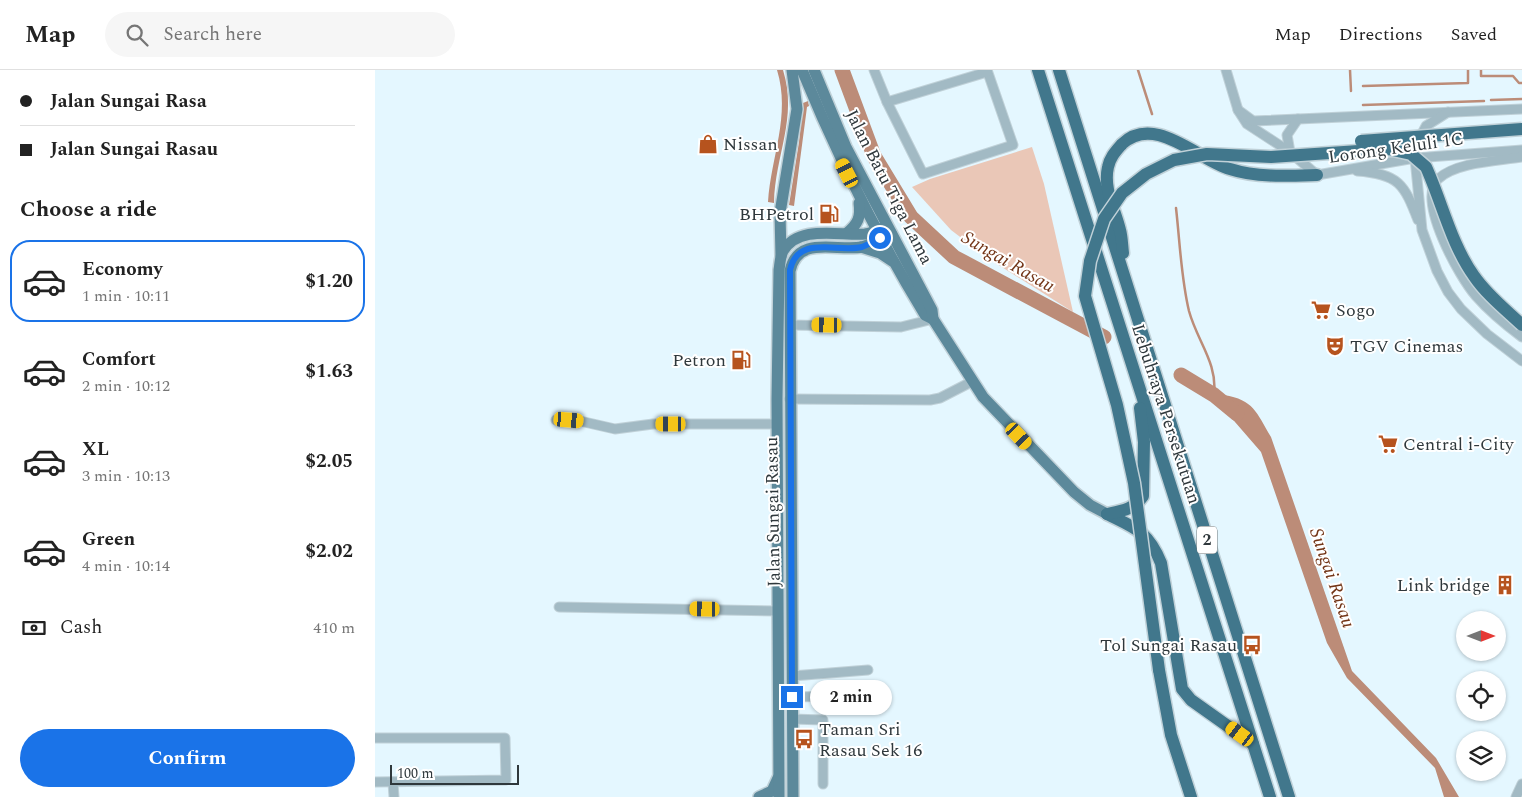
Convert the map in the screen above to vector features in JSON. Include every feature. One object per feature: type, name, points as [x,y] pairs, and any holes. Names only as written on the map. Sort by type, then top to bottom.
[{"type":"highway","name":"Lebuhraya Persekutuan","points":[[1038,70],[1270,797]]},
{"type":"highway","name":"Lebuhraya Persekutuan","points":[[1059,70],[1289,797]]},
{"type":"highway","points":[[1229,154],[1522,129]]},
{"type":"highway","points":[[1126,282],[1120,231],[1107,185],[1108,166],[1114,153],[1128,139],[1143,134],[1167,137],[1231,170],[1279,176],[1317,175]]},
{"type":"highway","points":[[1191,797],[1171,735],[1159,670],[1132,474],[1117,404],[1085,296],[1096,240],[1104,219],[1122,193],[1146,174],[1174,160],[1207,154],[1271,157],[1373,148],[1402,150],[1411,154],[1426,167],[1461,254],[1473,275],[1487,293],[1522,325]]},
{"type":"highway","points":[[1107,514],[1125,511],[1139,502],[1143,496],[1143,442],[1137,383]]},
{"type":"highway","points":[[1107,514],[1147,536],[1155,548],[1161,563],[1182,689],[1191,700],[1253,744]]},
{"type":"main road","name":"Jalan Sungai Rasau","points":[[779,797],[778,284],[781,258],[780,213],[797,109],[792,70]]},
{"type":"main road","name":"Jalan Batu Tiga Lama","points":[[802,70],[829,137],[857,194],[932,310],[933,319],[983,397],[1074,492],[1090,505],[1107,514]]},
{"type":"main road","name":"Jalan Batu Tiga Lama","points":[[814,70],[883,232],[893,262],[925,315],[933,319]]},
{"type":"main road","points":[[847,233],[855,227],[860,217],[857,194]]},
{"type":"main road","points":[[781,258],[789,244],[803,236],[883,232]]},
{"type":"main road","points":[[861,247],[883,232]]},
{"type":"main road","name":"Jalan Sungai Rasau","points":[[793,797],[789,399],[791,263],[802,251],[821,246],[861,247]]},
{"type":"main road","points":[[861,247],[881,253],[893,262]]},
{"type":"main road","points":[[759,797],[772,791],[777,778],[779,764]]},
{"type":"street","points":[[875,70],[887,102],[923,174],[1013,145],[987,71],[887,102]]},
{"type":"street","points":[[1227,70],[1238,110]]},
{"type":"street","name":"Lorong Keluli 1C","points":[[1238,110],[1253,121],[1522,109]]},
{"type":"street","name":"Lorong Keluli 1C","points":[[1238,110],[1247,124],[1290,152],[1317,175],[1415,158],[1522,150]]},
{"type":"street","points":[[1422,230],[1415,158],[1417,143],[1426,126],[1448,112]]},
{"type":"street","points":[[1290,152],[1287,135],[1298,119]]},
{"type":"street","points":[[1522,157],[1453,168],[1437,179],[1431,189],[1431,203],[1453,262],[1476,296],[1522,338]]},
{"type":"street","points":[[1341,170],[1376,172],[1395,179],[1407,193],[1437,271],[1456,303],[1487,334],[1522,361]]},
{"type":"street","points":[[790,325],[901,327],[933,319]]},
{"type":"street","points":[[789,399],[930,400],[940,398],[973,381]]},
{"type":"street","points":[[556,420],[580,421],[615,428],[653,424],[777,424]]},
{"type":"street","points":[[559,607],[778,610]]},
{"type":"street","points":[[792,676],[868,670]]},
{"type":"street","points":[[792,697],[841,696]]},
{"type":"street","points":[[792,719],[823,720],[823,784]]},
{"type":"street","points":[[375,738],[505,738],[505,781],[375,782]]},
{"type":"street","points":[[393,782],[394,797]]},
{"type":"street","points":[[1516,797],[1522,784]]},
{"type":"shaded area","points":[[777,70],[783,70],[788,104],[787,121],[775,185],[774,203],[768,202],[781,120],[781,87]]},
{"type":"shaded area","points":[[808,101],[809,106],[807,107],[794,206],[789,205],[803,103]]},
{"type":"shaded area","points":[[1032,147],[1044,184],[1073,312],[989,259],[951,230],[912,187],[930,179]]},
{"type":"shaded area","points":[[1224,395],[1242,400],[1253,408],[1271,437],[1352,671],[1436,758],[1459,797],[1444,797],[1435,768],[1347,678],[1327,643],[1261,452],[1222,407]]},
{"type":"waterway","name":"Sungai Rasau","points":[[842,70],[874,156],[911,217],[954,257],[1104,337]]},
{"type":"waterway","points":[[1138,70],[1152,114]]},
{"type":"waterway","points":[[1350,70],[1351,91]]},
{"type":"waterway","points":[[1363,86],[1468,83],[1468,70]]},
{"type":"waterway","points":[[1481,70],[1481,76],[1513,76],[1519,83],[1522,83]]},
{"type":"waterway","points":[[1491,100],[1522,99]]},
{"type":"waterway","points":[[1363,105],[1484,101]]},
{"type":"waterway","points":[[1176,208],[1186,299],[1193,322],[1210,362],[1213,373],[1214,395]]},
{"type":"waterway","name":"Sungai Rasau","points":[[1181,375],[1214,395],[1237,414]]},
{"type":"place","name":"Nissan","points":[[708,144]]},
{"type":"place","name":"BHPetrol","points":[[829,214]]},
{"type":"place","name":"Sogo","points":[[1321,310]]},
{"type":"place","name":"TGV Cinemas","points":[[1335,346]]},
{"type":"place","name":"Petron","points":[[741,360]]},
{"type":"place","name":"Central i-City","points":[[1388,444]]},
{"type":"place","name":"Link bridge","points":[[1505,585]]},
{"type":"place","name":"Tol Sungai Rasau","points":[[1252,645]]},
{"type":"place","name":"Taman Sri Rasau Sek 16","points":[[804,739]]},
{"type":"route","points":[[792,697],[789,399],[791,263],[802,251],[811,247],[861,247],[880,238]]}]
